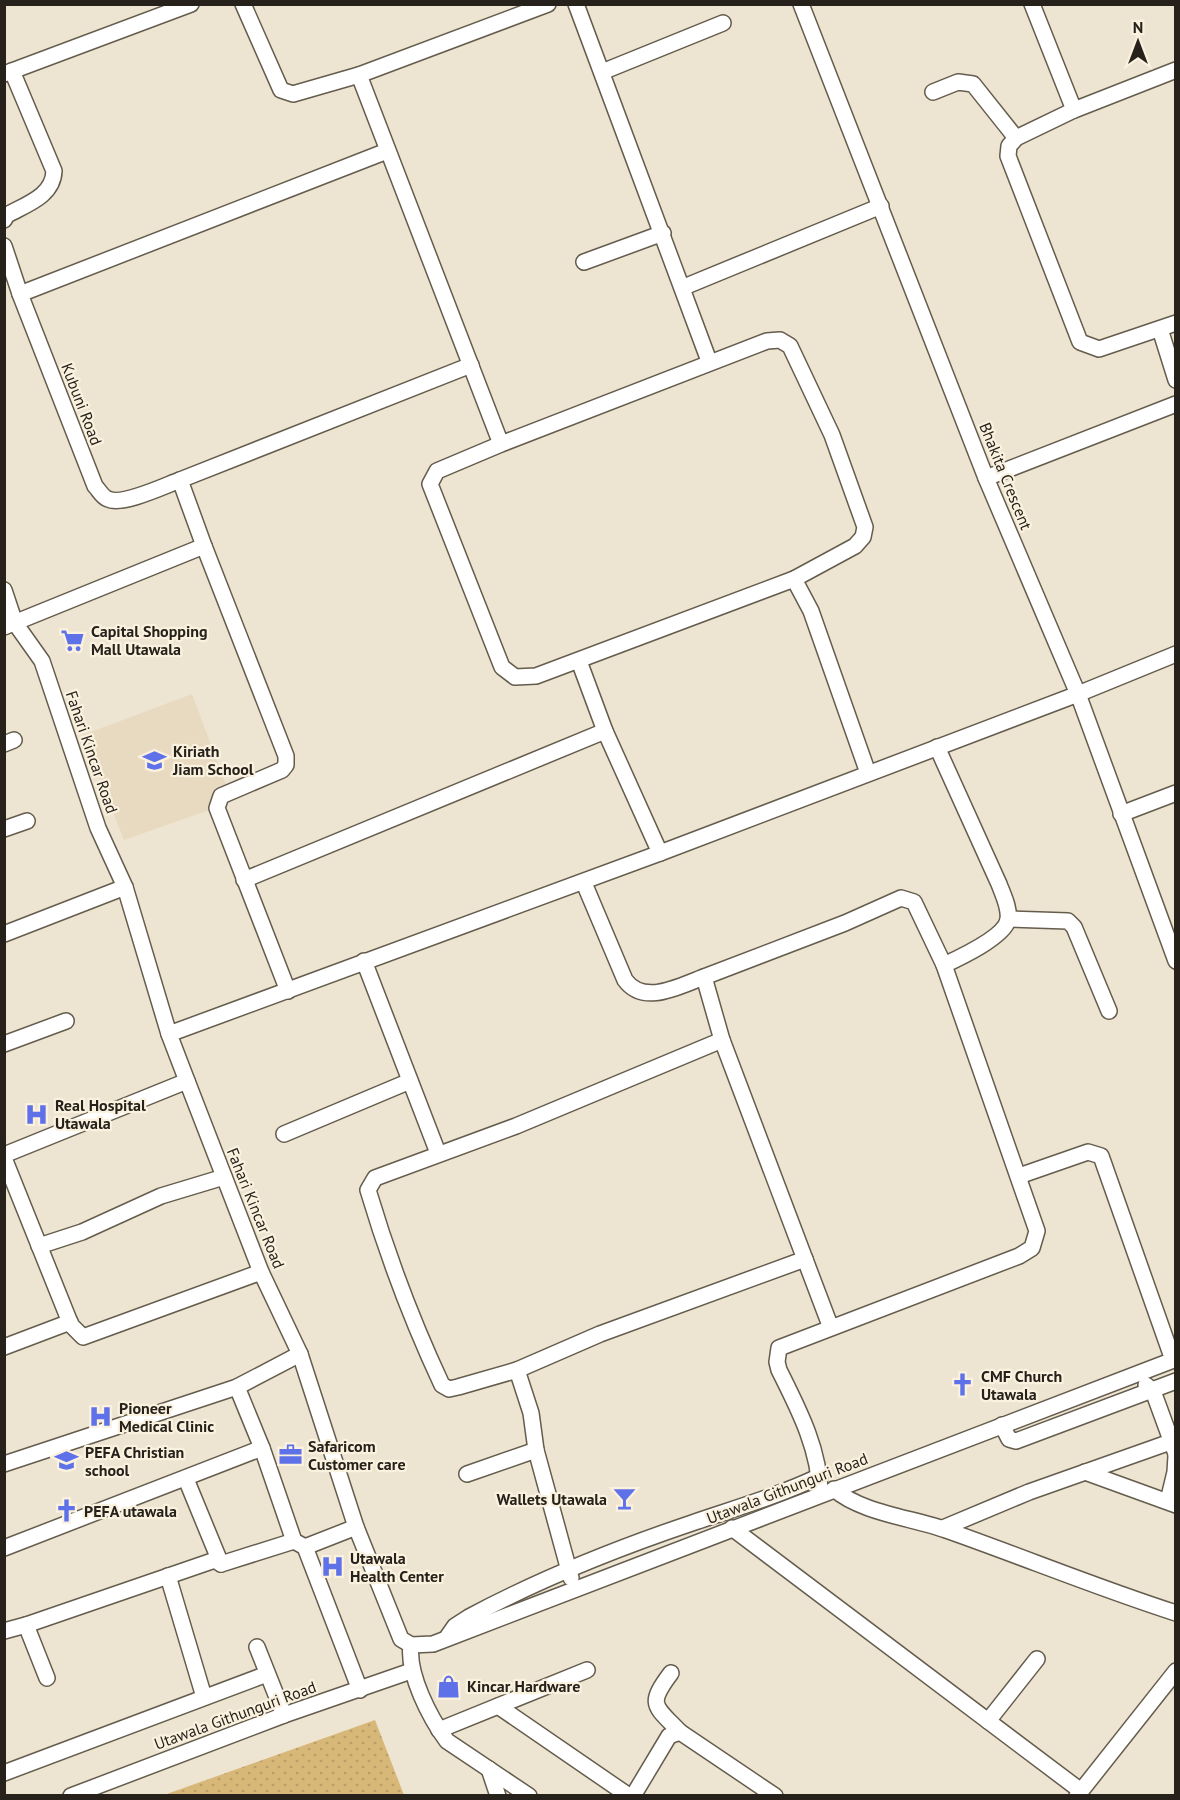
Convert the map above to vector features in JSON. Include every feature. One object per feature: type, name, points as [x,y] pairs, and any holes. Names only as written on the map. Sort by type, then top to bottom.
[{"type":"street","points":[[4,220],[7,215],[47,193],[53,182],[54,171],[8,72],[191,4]]},
{"type":"street","points":[[243,4],[281,90],[293,94],[358,75],[548,4]]},
{"type":"street","points":[[576,4],[684,287],[709,361]]},
{"type":"street","name":"Bhakita Crescent","points":[[801,4],[986,478],[1078,694],[1176,961]]},
{"type":"street","points":[[1032,4],[1074,110]]},
{"type":"street","points":[[602,72],[723,23]]},
{"type":"street","points":[[1176,70],[1074,110],[1016,138],[1009,146],[1008,156],[1080,342],[1099,349],[1176,323]]},
{"type":"street","points":[[358,75],[501,444]]},
{"type":"street","points":[[933,92],[958,82],[973,84],[1016,138]]},
{"type":"street","points":[[20,294],[387,151]]},
{"type":"street","points":[[684,287],[881,206]]},
{"type":"street","points":[[584,262],[663,233]]},
{"type":"street","name":"Kubuni Road","points":[[4,246],[20,294],[90,475],[105,499],[124,500],[180,480]]},
{"type":"street","points":[[1160,329],[1176,380]]},
{"type":"street","points":[[780,340],[790,346],[832,435],[865,527],[863,537],[855,546],[794,579],[579,661],[525,679],[515,677],[502,667],[430,484],[437,471],[709,361],[767,341],[780,340]]},
{"type":"street","points":[[288,991],[217,808],[221,796],[282,770],[286,765],[286,756],[180,480],[471,364]]},
{"type":"street","points":[[986,478],[1176,404]]},
{"type":"street","points":[[10,625],[204,546]]},
{"type":"street","points":[[794,579],[811,611],[868,773]]},
{"type":"street","name":"Fahari Kincar Road","points":[[4,590],[10,625],[42,661],[98,828],[125,887],[169,1034],[261,1272],[300,1354],[356,1527],[390,1616],[401,1639],[411,1645]]},
{"type":"street","points":[[169,1034],[584,883],[1078,694],[1176,654]]},
{"type":"street","points":[[579,661],[605,731],[660,853]]},
{"type":"street","points":[[244,880],[605,731]]},
{"type":"street","points":[[937,747],[999,884],[1007,905],[1008,919],[1001,931],[970,952],[944,965]]},
{"type":"street","points":[[1121,814],[1176,793]]},
{"type":"street","points":[[4,829],[27,821]]},
{"type":"street","points":[[584,883],[624,980],[631,989],[639,993],[662,991],[704,977],[845,923],[901,898],[914,902],[944,965],[1037,1232],[1032,1248],[1019,1256],[779,1348],[777,1362],[802,1415],[827,1492],[943,1528],[1176,1613]]},
{"type":"street","points":[[4,934],[125,887]]},
{"type":"street","points":[[1008,919],[1068,921],[1074,927],[1109,1011]]},
{"type":"street","points":[[364,962],[438,1154]]},
{"type":"street","points":[[704,977],[723,1040],[831,1328]]},
{"type":"street","points":[[4,1044],[66,1021]]},
{"type":"street","points":[[723,1040],[516,1126],[375,1178],[368,1190],[410,1316],[442,1385],[449,1389],[517,1370],[600,1334],[805,1259]]},
{"type":"street","points":[[187,1081],[4,1157],[70,1322],[83,1337],[261,1272]]},
{"type":"street","points":[[284,1134],[410,1081]]},
{"type":"street","points":[[1018,1176],[1088,1152],[1101,1156],[1174,1360]]},
{"type":"street","points":[[39,1246],[82,1232],[161,1196],[224,1177]]},
{"type":"street","points":[[4,1347],[70,1322]]},
{"type":"street","points":[[4,1464],[237,1388],[300,1354]]},
{"type":"street","name":"Utawala Githunguri Road","points":[[411,1645],[422,1646],[445,1640],[732,1528],[784,1501],[827,1492],[1174,1360]]},
{"type":"street","points":[[517,1370],[531,1413],[536,1450],[575,1589]]},
{"type":"street","points":[[1085,1472],[1172,1503],[1175,1448],[1153,1390],[1136,1374]]},
{"type":"street","points":[[1002,1425],[1009,1439],[1016,1441],[1081,1415],[1176,1382]]},
{"type":"street","points":[[237,1388],[360,1690]]},
{"type":"street","points":[[1074,1398],[1081,1415]]},
{"type":"street","points":[[4,1548],[262,1448]]},
{"type":"street","points":[[943,1528],[1085,1472],[1175,1448]]},
{"type":"street","points":[[466,1474],[536,1450]]},
{"type":"street","points":[[445,1640],[455,1626],[512,1595],[568,1569],[691,1524],[784,1501],[820,1476]]},
{"type":"street","points":[[186,1479],[221,1564]]},
{"type":"street","points":[[691,1524],[697,1541]]},
{"type":"street","points":[[4,1631],[215,1560],[221,1564],[356,1527]]},
{"type":"street","points":[[732,1528],[988,1721],[1079,1793],[1176,1671]]},
{"type":"street","points":[[168,1576],[204,1697]]},
{"type":"street","points":[[512,1595],[519,1611]]},
{"type":"street","points":[[26,1625],[47,1678]]},
{"type":"street","points":[[411,1645],[411,1671],[439,1730],[452,1744],[529,1796]]},
{"type":"street","points":[[257,1647],[284,1714]]},
{"type":"street","points":[[988,1721],[1037,1659]]},
{"type":"street","name":"Utawala Githunguri Road","points":[[71,1796],[284,1714],[411,1671]]},
{"type":"street","points":[[439,1730],[586,1671]]},
{"type":"street","points":[[671,1673],[655,1694],[655,1701],[660,1711],[680,1732],[775,1796]]},
{"type":"street","points":[[4,1773],[267,1674]]},
{"type":"street","points":[[498,1706],[631,1796],[669,1736],[680,1732]]},
{"type":"street","points":[[489,1769],[498,1796]]},
{"type":"shaded area","name":"Kiriath Jiam School","points":[[192,694],[226,785],[217,793],[212,809],[124,840],[83,735]]},
{"type":"shaded area","points":[[375,1720],[404,1795],[164,1795]]},
{"type":"place","name":"Capital Shopping Mall Utawala","points":[[73,640]]},
{"type":"place","name":"Kiriath Jiam School","points":[[155,760]]},
{"type":"place","name":"Real Hospital Utawala","points":[[37,1114]]},
{"type":"place","name":"CMF Church Utawala","points":[[963,1385]]},
{"type":"place","name":"Pioneer Medical Clinic","points":[[101,1417]]},
{"type":"place","name":"Safaricom Customer care","points":[[290,1455]]},
{"type":"place","name":"PEFA Christian school","points":[[67,1461]]},
{"type":"place","name":"Wallets Utawala","points":[[625,1499]]},
{"type":"place","name":"PEFA utawala","points":[[66,1511]]},
{"type":"place","name":"Utawala Health Center","points":[[332,1567]]},
{"type":"place","name":"Kincar Hardware","points":[[449,1686]]}]
